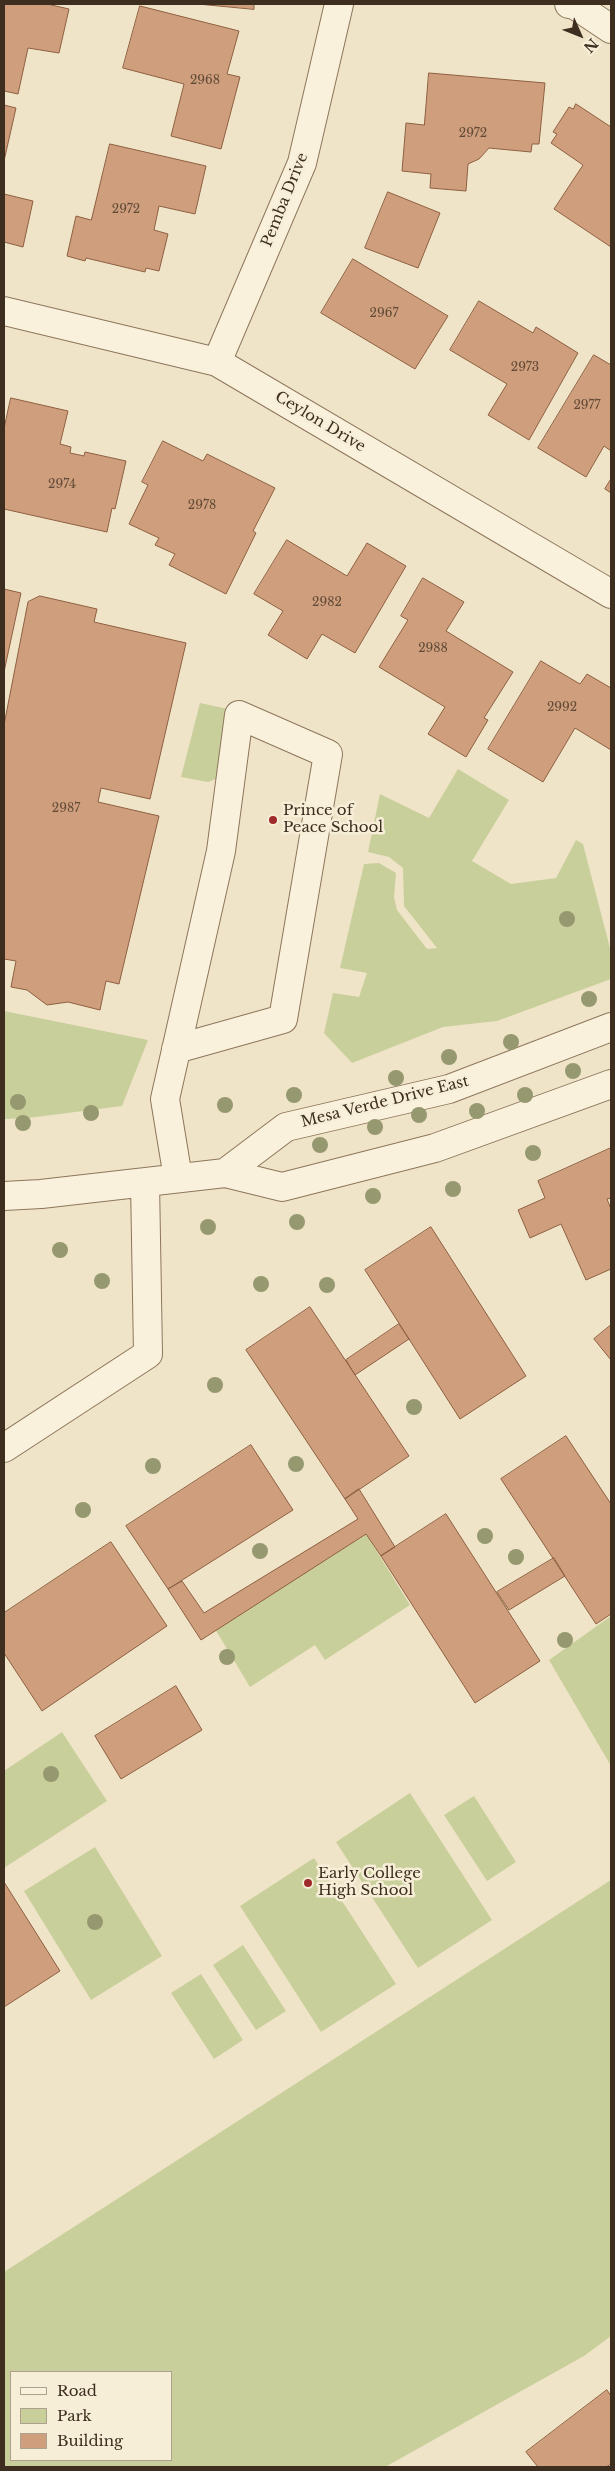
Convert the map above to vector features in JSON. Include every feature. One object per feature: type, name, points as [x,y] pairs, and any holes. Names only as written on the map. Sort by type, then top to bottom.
[{"type":"street","name":"Pemba Drive","points":[[218,362],[302,163],[339,4]]},
{"type":"street","points":[[569,4],[575,5],[611,29]]},
{"type":"street","name":"Ceylon Drive","points":[[4,311],[218,362],[611,594]]},
{"type":"street","points":[[176,1049],[283,1019],[328,754],[239,715],[221,851],[176,1049],[165,1099],[178,1178]]},
{"type":"street","name":"Mesa Verde Drive East","points":[[225,1173],[286,1127],[449,1088],[611,1027]]},
{"type":"street","points":[[4,1196],[225,1173],[282,1187],[435,1148],[611,1084]]},
{"type":"street","points":[[4,1448],[148,1354],[145,1182]]},
{"type":"green space","points":[[200,703],[228,709],[221,777],[208,782],[181,777]]},
{"type":"green space","points":[[458,769],[509,800],[472,861],[511,884],[556,878],[576,840],[583,844],[611,952],[611,979],[497,1021],[443,1027],[352,1063],[324,1033],[333,993],[359,997],[367,973],[340,968],[364,864],[379,863],[396,873],[394,897],[397,910],[427,949],[437,948],[404,906],[403,868],[389,857],[368,852],[380,794],[429,818]]},
{"type":"green space","points":[[4,1011],[148,1040],[122,1106],[28,1118],[4,1119]]},
{"type":"green space","points":[[366,1534],[410,1605],[325,1660],[315,1645],[250,1687],[215,1629]]},
{"type":"green space","points":[[611,1616],[611,1766],[549,1660]]},
{"type":"green space","points":[[62,1732],[107,1801],[4,1868],[4,1771]]},
{"type":"green space","points":[[410,1793],[492,1920],[418,1968],[336,1842]]},
{"type":"green space","points":[[474,1796],[516,1862],[487,1881],[444,1815]]},
{"type":"green space","points":[[95,1847],[162,1956],[91,2000],[24,1891]]},
{"type":"green space","points":[[314,1858],[396,1984],[321,2032],[240,1906]]},
{"type":"green space","points":[[611,1880],[611,2336],[584,2356],[385,2467],[4,2467],[4,2272]]},
{"type":"green space","points":[[243,1945],[286,2011],[256,2030],[213,1965]]},
{"type":"green space","points":[[201,1974],[243,2040],[214,2059],[171,1993]]},
{"type":"building","points":[[4,4],[47,4],[69,9],[59,53],[28,48],[18,94],[4,91]]},
{"type":"building","points":[[198,4],[254,4],[254,9]]},
{"type":"building","points":[[140,6],[239,31],[227,74],[240,77],[221,149],[171,136],[184,84],[123,68]]},
{"type":"building","points":[[429,73],[545,83],[539,144],[532,144],[531,152],[489,148],[479,159],[468,164],[466,191],[430,188],[431,174],[402,171],[406,123],[424,125]]},
{"type":"building","points":[[576,104],[611,127],[611,247],[554,209],[583,165],[551,143],[557,134],[553,132],[569,107],[573,109]]},
{"type":"building","points":[[4,105],[16,108],[4,161]]},
{"type":"building","points":[[110,144],[206,166],[195,214],[159,206],[154,230],[168,234],[159,271],[146,268],[145,272],[86,258],[85,261],[67,256],[76,216],[91,220]]},
{"type":"building","points":[[388,192],[440,213],[418,268],[365,248]]},
{"type":"building","points":[[4,194],[33,201],[23,247],[4,242]]},
{"type":"building","points":[[353,259],[448,316],[415,369],[321,313]]},
{"type":"building","points":[[479,301],[533,333],[536,327],[578,353],[529,440],[488,415],[507,384],[450,350]]},
{"type":"building","points":[[594,355],[611,365],[611,451],[604,446],[586,477],[538,448]]},
{"type":"building","points":[[11,398],[68,411],[60,444],[71,447],[70,453],[84,456],[85,452],[126,461],[115,509],[112,508],[107,532],[4,509],[4,429]]},
{"type":"building","points":[[163,441],[203,461],[207,454],[275,488],[253,531],[256,533],[226,594],[169,565],[175,554],[155,545],[159,538],[129,524],[148,485],[142,482]]},
{"type":"building","points":[[611,479],[611,493],[605,489]]},
{"type":"building","points":[[287,540],[347,576],[367,543],[406,566],[355,653],[322,634],[307,659],[268,635],[283,611],[254,594]]},
{"type":"building","points":[[423,578],[464,602],[446,631],[513,672],[484,718],[488,720],[466,757],[428,734],[445,707],[379,667],[408,620],[401,616]]},
{"type":"building","points":[[4,589],[21,593],[4,672]]},
{"type":"building","points":[[40,596],[97,609],[94,622],[186,643],[150,799],[101,788],[98,802],[159,816],[119,984],[106,981],[100,1010],[68,1002],[47,1005],[27,990],[11,987],[16,961],[4,959],[4,725],[28,602]]},
{"type":"building","points":[[541,661],[580,684],[587,674],[611,688],[611,750],[575,728],[543,782],[488,749]]},
{"type":"building","points":[[611,1148],[611,1198],[607,1199],[611,1209],[611,1269],[586,1280],[561,1224],[530,1238],[518,1210],[545,1198],[538,1181]]},
{"type":"building","points":[[431,1227],[526,1376],[460,1419],[365,1270]]},
{"type":"building","points":[[310,1307],[409,1456],[345,1499],[246,1350]]},
{"type":"building","points":[[399,1324],[409,1339],[355,1375],[346,1360]]},
{"type":"building","points":[[611,1325],[611,1360],[594,1339]]},
{"type":"building","points":[[566,1436],[611,1504],[611,1614],[596,1624],[501,1479]]},
{"type":"building","points":[[251,1445],[293,1510],[168,1589],[126,1526]]},
{"type":"building","points":[[359,1489],[395,1547],[381,1556],[366,1534],[201,1640],[168,1589],[182,1581],[204,1613],[358,1519],[345,1499]]},
{"type":"building","points":[[446,1514],[540,1661],[475,1703],[381,1556]]},
{"type":"building","points":[[111,1542],[167,1626],[42,1711],[4,1653],[4,1613]]},
{"type":"building","points":[[554,1558],[565,1576],[509,1610],[497,1592]]},
{"type":"building","points":[[176,1686],[202,1730],[121,1779],[95,1736]]},
{"type":"building","points":[[4,1882],[60,1971],[4,2007]]},
{"type":"building","points":[[607,2390],[611,2396],[611,2464],[606,2467],[538,2467],[526,2452]]},
{"type":"place","name":"Prince of Peace School","points":[[273,820]]},
{"type":"place","name":"Early College High School","points":[[308,1883]]}]
